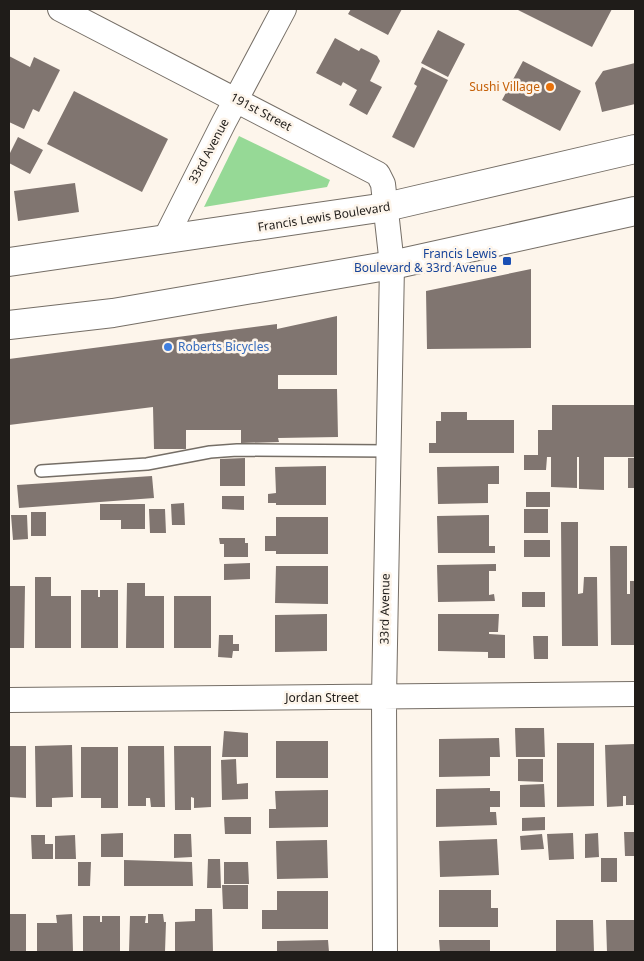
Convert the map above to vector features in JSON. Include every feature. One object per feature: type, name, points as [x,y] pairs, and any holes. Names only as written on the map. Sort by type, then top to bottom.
[{"type":"main road","name":"Francis Lewis Boulevard","points":[[9,262],[164,241],[386,207],[635,149]]},
{"type":"main road","points":[[9,325],[113,313],[392,265],[635,211]]},
{"type":"street","name":"191st Street","points":[[60,9],[238,99],[378,174],[383,184],[392,265]]},
{"type":"street","name":"33rd Avenue","points":[[164,241],[219,130],[238,99],[284,9]]},
{"type":"street","name":"33rd Avenue","points":[[385,952],[384,698],[392,265]]},
{"type":"street","name":"Jordan Street","points":[[9,700],[384,698],[635,694]]},
{"type":"lane","points":[[40,471],[148,464],[210,452],[388,451]]},
{"type":"green space","points":[[239,136],[330,180],[327,187],[204,207]]},
{"type":"building","points":[[351,9],[402,9],[388,35],[348,14]]},
{"type":"building","points":[[516,9],[612,9],[592,47]]},
{"type":"building","points":[[438,30],[465,44],[448,77],[421,63]]},
{"type":"building","points":[[335,38],[359,51],[361,48],[377,56],[380,61],[370,81],[382,87],[367,115],[349,105],[357,90],[343,82],[341,86],[316,73]]},
{"type":"building","points":[[9,56],[30,67],[34,57],[60,70],[39,112],[33,109],[24,129],[9,122]]},
{"type":"building","points":[[523,61],[581,91],[560,131],[502,100]]},
{"type":"building","points":[[635,63],[635,104],[602,112],[595,83],[603,71]]},
{"type":"building","points":[[422,67],[448,80],[414,148],[392,137],[417,86],[414,84]]},
{"type":"building","points":[[74,91],[168,139],[142,192],[47,144]]},
{"type":"building","points":[[18,137],[43,150],[30,174],[9,163],[9,155]]},
{"type":"building","points":[[75,183],[79,212],[18,221],[14,191]]},
{"type":"building","points":[[531,269],[531,348],[427,349],[426,291]]},
{"type":"building","points":[[337,316],[337,375],[278,375],[278,389],[337,389],[338,437],[278,438],[279,442],[241,443],[241,430],[186,430],[186,449],[154,449],[153,407],[9,425],[9,359],[277,324],[277,329]]},
{"type":"building","points":[[552,405],[635,405],[635,457],[604,457],[604,490],[579,489],[579,457],[577,457],[577,488],[551,487],[551,457],[547,457],[546,470],[524,470],[524,455],[538,455],[538,430],[552,430]]},
{"type":"building","points":[[441,412],[467,412],[467,420],[514,420],[514,453],[429,453],[429,443],[436,443],[436,421],[441,421]]},
{"type":"building","points":[[245,458],[245,486],[220,486],[220,459]]},
{"type":"building","points":[[628,458],[635,458],[635,488],[628,488]]},
{"type":"building","points":[[326,466],[326,505],[276,505],[276,503],[268,503],[268,494],[276,493],[275,467]]},
{"type":"building","points":[[499,466],[499,484],[488,484],[488,503],[438,504],[437,467]]},
{"type":"building","points":[[152,476],[154,498],[19,508],[17,485]]},
{"type":"building","points":[[526,492],[550,492],[550,507],[526,507]]},
{"type":"building","points":[[222,496],[244,496],[244,510],[222,509]]},
{"type":"building","points":[[184,503],[185,525],[172,525],[171,504]]},
{"type":"building","points":[[100,504],[145,504],[145,529],[121,529],[121,520],[100,520]]},
{"type":"building","points":[[149,509],[165,509],[166,533],[150,533]]},
{"type":"building","points":[[524,509],[548,509],[548,533],[524,533]]},
{"type":"building","points":[[31,512],[46,512],[46,536],[31,536]]},
{"type":"building","points":[[11,515],[27,515],[28,539],[13,540]]},
{"type":"building","points":[[489,515],[489,546],[495,546],[495,553],[438,553],[437,516]]},
{"type":"building","points":[[276,517],[328,517],[328,554],[276,554],[276,551],[265,551],[265,536],[276,536]]},
{"type":"building","points":[[561,522],[578,522],[578,594],[583,593],[584,577],[597,577],[598,646],[562,646]]},
{"type":"building","points":[[219,538],[245,538],[245,543],[248,543],[248,557],[224,557],[224,544],[220,544]]},
{"type":"building","points":[[524,540],[550,540],[550,557],[524,557]]},
{"type":"building","points":[[610,546],[627,546],[627,594],[630,594],[630,581],[635,581],[635,645],[611,645]]},
{"type":"building","points":[[250,563],[250,579],[224,580],[224,564]]},
{"type":"building","points":[[496,564],[496,571],[489,571],[489,595],[494,594],[495,601],[438,602],[437,565]]},
{"type":"building","points":[[276,566],[328,566],[328,604],[275,603]]},
{"type":"building","points":[[35,577],[51,577],[51,596],[71,596],[71,648],[35,648]]},
{"type":"building","points":[[127,583],[145,583],[145,596],[164,596],[164,648],[126,648]]},
{"type":"building","points":[[9,586],[25,586],[24,648],[9,648]]},
{"type":"building","points":[[81,590],[98,590],[98,597],[100,597],[100,590],[118,590],[118,648],[81,648]]},
{"type":"building","points":[[522,592],[545,592],[545,607],[522,607]]},
{"type":"building","points":[[174,596],[211,596],[211,648],[174,648]]},
{"type":"building","points":[[327,614],[327,651],[275,652],[275,615]]},
{"type":"building","points":[[438,614],[499,614],[498,632],[489,632],[489,634],[505,635],[505,658],[488,658],[488,652],[438,651]]},
{"type":"building","points":[[219,635],[233,635],[233,644],[239,644],[239,651],[233,651],[232,658],[218,657]]},
{"type":"building","points":[[533,636],[548,636],[548,659],[534,659]]},
{"type":"building","points":[[515,728],[544,728],[545,757],[516,757]]},
{"type":"building","points":[[224,731],[248,733],[248,757],[222,757]]},
{"type":"building","points":[[499,738],[500,757],[490,757],[490,776],[439,777],[439,739]]},
{"type":"building","points":[[276,741],[328,741],[328,778],[276,778]]},
{"type":"building","points":[[557,743],[594,743],[594,806],[557,807]]},
{"type":"building","points":[[635,744],[635,805],[626,805],[626,796],[623,796],[623,806],[607,807],[605,745]]},
{"type":"building","points":[[72,745],[73,797],[52,798],[52,807],[36,807],[35,746]]},
{"type":"building","points":[[9,746],[26,746],[26,798],[9,797]]},
{"type":"building","points":[[128,746],[164,746],[165,807],[151,807],[150,798],[146,798],[146,806],[128,806]]},
{"type":"building","points":[[174,746],[211,746],[211,807],[194,808],[194,798],[191,797],[191,810],[175,810]]},
{"type":"building","points":[[81,747],[118,747],[118,808],[101,808],[101,798],[81,798]]},
{"type":"building","points":[[236,759],[237,784],[248,783],[248,799],[222,800],[221,760]]},
{"type":"building","points":[[518,759],[543,759],[543,782],[518,781]]},
{"type":"building","points":[[544,784],[545,807],[520,807],[520,785]]},
{"type":"building","points":[[490,788],[490,791],[500,791],[500,807],[490,807],[490,812],[496,812],[497,825],[436,827],[436,789]]},
{"type":"building","points":[[328,790],[328,827],[269,828],[269,809],[276,809],[275,791]]},
{"type":"building","points":[[224,817],[251,817],[251,834],[225,834]]},
{"type":"building","points":[[545,817],[545,830],[522,831],[522,818]]},
{"type":"building","points":[[624,832],[635,832],[635,856],[625,856]]},
{"type":"building","points":[[123,833],[123,857],[101,857],[101,834]]},
{"type":"building","points":[[573,833],[574,859],[549,860],[547,834]]},
{"type":"building","points":[[598,833],[599,857],[585,858],[585,834]]},
{"type":"building","points":[[174,834],[191,834],[192,857],[174,858]]},
{"type":"building","points":[[542,834],[544,849],[521,850],[520,836]]},
{"type":"building","points":[[31,835],[45,835],[45,844],[53,844],[53,859],[32,859]]},
{"type":"building","points":[[75,835],[76,859],[55,859],[55,836]]},
{"type":"building","points":[[497,839],[499,875],[440,877],[439,841]]},
{"type":"building","points":[[327,840],[328,878],[277,879],[276,841]]},
{"type":"building","points":[[601,858],[617,858],[617,882],[601,882]]},
{"type":"building","points":[[208,859],[220,859],[221,888],[207,888]]},
{"type":"building","points":[[124,860],[192,862],[193,886],[124,886]]},
{"type":"building","points":[[78,862],[91,862],[90,886],[78,886]]},
{"type":"building","points":[[224,862],[248,862],[249,884],[224,884]]},
{"type":"building","points":[[222,885],[248,885],[248,909],[223,909]]},
{"type":"building","points":[[439,890],[491,890],[491,908],[498,908],[498,927],[439,927]]},
{"type":"building","points":[[277,891],[328,891],[328,929],[262,929],[262,910],[277,910]]},
{"type":"building","points":[[195,909],[212,909],[213,952],[175,952],[175,922],[195,921]]},
{"type":"building","points":[[9,914],[26,914],[26,952],[9,952]]},
{"type":"building","points":[[72,914],[73,952],[37,952],[37,923],[57,923],[56,915]]},
{"type":"building","points":[[148,914],[163,914],[164,922],[166,922],[165,952],[129,952],[130,916],[146,916],[145,923],[148,923]]},
{"type":"building","points":[[83,916],[100,916],[100,922],[102,922],[102,916],[120,916],[120,952],[83,952]]},
{"type":"building","points":[[556,920],[593,920],[594,952],[556,952]]},
{"type":"building","points":[[606,920],[635,920],[635,952],[607,952]]},
{"type":"building","points":[[328,940],[329,952],[277,952],[277,941]]},
{"type":"building","points":[[439,940],[490,940],[490,952],[440,952]]},
{"type":"place","name":"Sushi Village","points":[[550,87]]},
{"type":"place","name":"Francis Lewis Boulevard & 33rd Avenue","points":[[507,261]]},
{"type":"place","name":"Roberts Bicycles","points":[[168,347]]}]
